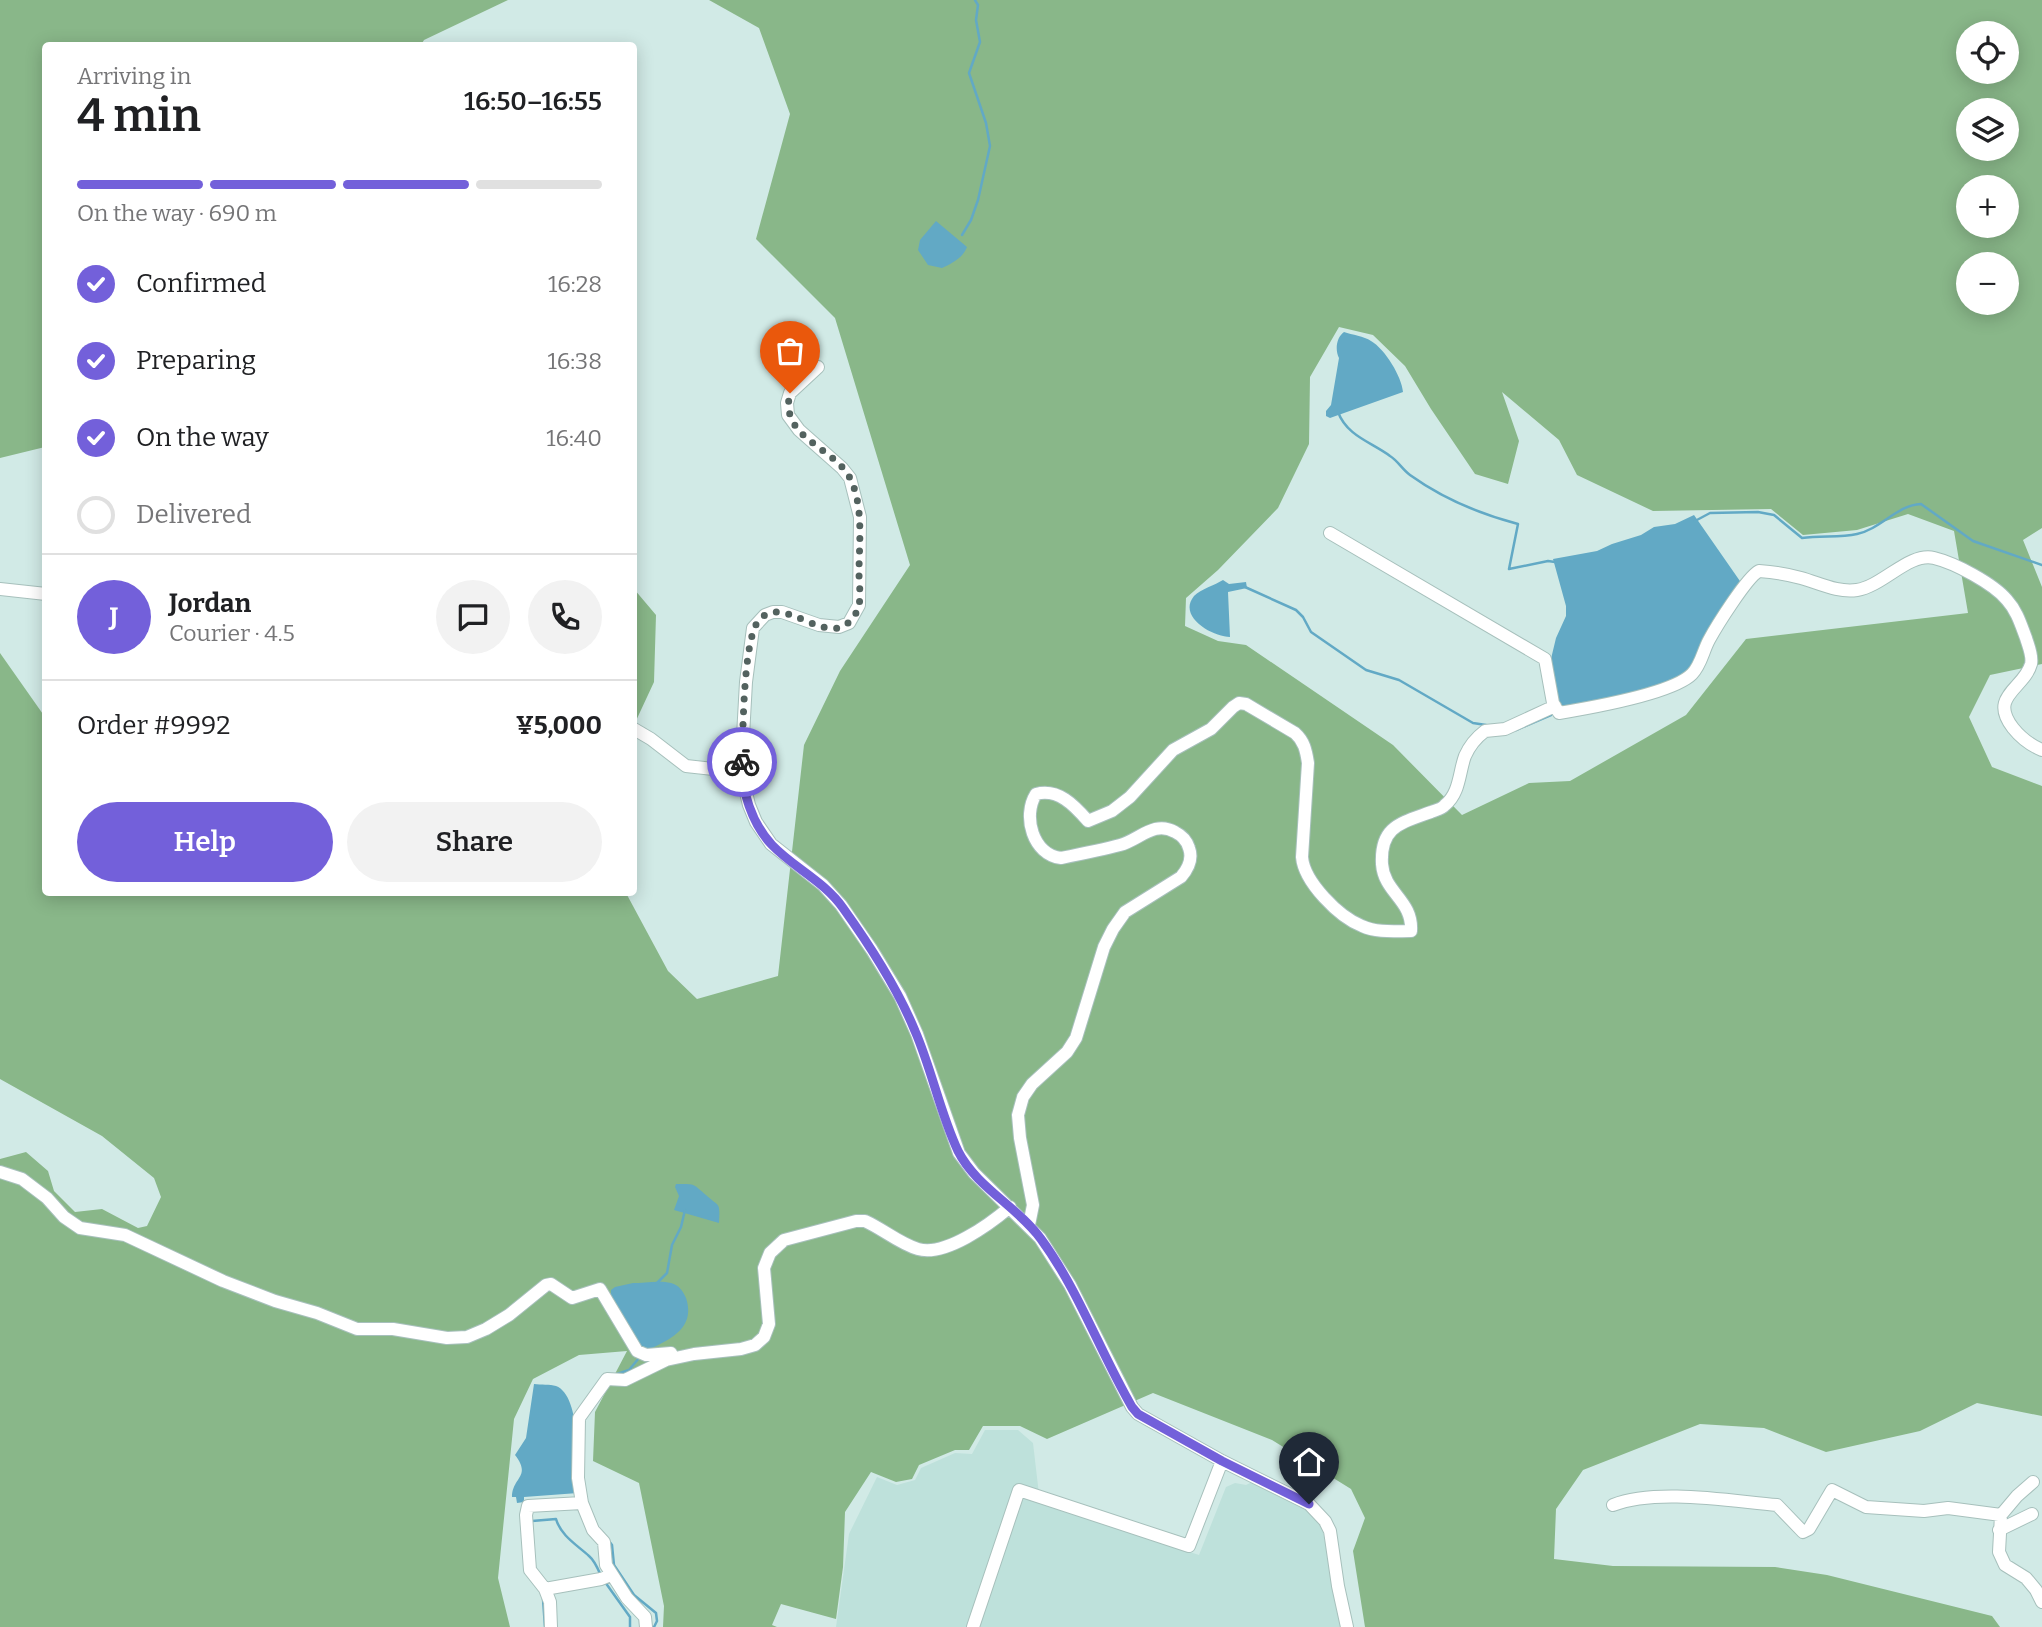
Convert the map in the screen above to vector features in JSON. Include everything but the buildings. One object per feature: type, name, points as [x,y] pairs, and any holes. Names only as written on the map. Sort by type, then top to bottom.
[{"type":"street","points":[[818,368],[790,393],[788,415],[809,440],[850,478],[860,517],[859,605],[849,623],[839,627],[818,625],[782,612],[773,612],[758,621],[751,637],[741,772],[756,822],[771,844],[823,885],[841,905],[900,996],[917,1034],[959,1153],[974,1173],[1041,1238],[1070,1285],[1132,1407],[1138,1414],[1222,1461],[1309,1504],[1325,1521],[1330,1531],[1347,1627]]},
{"type":"street","points":[[1330,533],[1545,659],[1555,706],[1559,713],[1660,690],[1688,677],[1698,666],[1718,626],[1750,578],[1759,571],[1801,578],[1840,590],[1856,591],[1879,582],[1915,559],[1930,557],[1976,577],[2002,594],[2017,615],[2031,651],[2031,664],[2005,702],[2003,710],[2017,733],[2042,750]]},
{"type":"street","points":[[0,589],[42,594]]},
{"type":"street","points":[[1029,1225],[1033,1205],[1018,1115],[1023,1097],[1032,1084],[1067,1052],[1076,1038],[1104,947],[1113,929],[1125,912],[1181,877],[1191,858],[1185,841],[1179,834],[1164,828],[1153,829],[1124,845],[1061,858],[1052,857],[1044,852],[1034,834],[1028,813],[1036,794],[1046,791],[1058,793],[1088,821],[1112,811],[1130,797],[1174,750],[1211,729],[1239,703],[1246,704],[1302,739],[1308,763],[1302,857],[1308,876],[1335,908],[1362,926],[1379,931],[1411,931],[1409,912],[1385,881],[1382,850],[1387,835],[1393,826],[1444,807],[1454,795],[1466,754],[1485,731],[1505,729],[1555,706]]},
{"type":"street","points":[[637,731],[686,766],[741,772]]},
{"type":"street","points":[[0,1172],[22,1179],[80,1228],[125,1235],[223,1281],[357,1329],[393,1329],[447,1338],[467,1337],[498,1322],[546,1285],[551,1284],[572,1298],[600,1289],[642,1353],[661,1355],[689,1349],[694,1354]]},
{"type":"street","points":[[646,1627],[645,1617],[611,1575],[606,1564],[604,1542],[593,1530],[582,1503],[578,1478],[579,1418],[607,1380],[625,1380],[666,1360],[755,1345],[764,1337],[769,1324],[764,1268],[770,1253],[784,1240],[856,1221],[865,1222],[919,1249],[940,1249],[1010,1208]]},
{"type":"street","points":[[973,1627],[1018,1490],[1189,1546],[1222,1461]]},
{"type":"street","points":[[2033,1482],[2001,1515],[1999,1552],[2005,1565],[2026,1578],[2042,1602]]},
{"type":"street","points":[[1613,1505],[1630,1499],[1698,1498],[1777,1505],[1803,1532],[1809,1529],[1832,1490],[1866,1507],[1924,1511],[1948,1508],[2001,1515]]},
{"type":"street","points":[[551,1627],[550,1602],[545,1589],[530,1570],[526,1515],[528,1506],[582,1503]]},
{"type":"street","points":[[1999,1531],[2032,1514]]},
{"type":"street","points":[[545,1589],[611,1575]]},
{"type":"shaded area","points":[[985,1430],[1018,1430],[1033,1443],[1040,1503],[1199,1555],[1226,1487],[1235,1483],[1246,1485],[1254,1481],[1304,1508],[1314,1515],[1322,1527],[1341,1627],[836,1627],[849,1534],[877,1477],[897,1485],[915,1480],[921,1468],[955,1453],[972,1454]]},
{"type":"green space","points":[[0,0],[508,0],[423,42],[42,42],[42,448],[0,458]]},
{"type":"green space","points":[[709,0],[2042,0],[2042,528],[2023,540],[2042,587],[2042,664],[1990,675],[1969,717],[1992,767],[2042,786],[2042,1416],[1977,1403],[1920,1431],[1826,1452],[1764,1428],[1700,1424],[1583,1470],[1556,1509],[1554,1559],[1613,1566],[1775,1567],[1827,1575],[1992,1616],[2000,1627],[1365,1627],[1353,1551],[1365,1518],[1351,1489],[1272,1440],[1153,1393],[1047,1439],[1020,1426],[983,1426],[969,1450],[955,1450],[919,1465],[912,1479],[896,1482],[871,1472],[845,1512],[843,1567],[836,1619],[781,1604],[772,1625],[777,1627],[663,1627],[664,1606],[639,1483],[593,1461],[595,1412],[627,1351],[579,1355],[533,1379],[514,1419],[498,1578],[510,1627],[0,1627],[0,1159],[26,1152],[48,1171],[54,1191],[75,1212],[102,1209],[138,1228],[147,1226],[161,1197],[154,1178],[102,1136],[0,1079],[0,653],[42,713],[42,896],[628,896],[668,971],[697,999],[778,976],[804,745],[840,671],[910,565],[835,318],[756,239],[790,114],[759,28]],"holes":[[[1339,327],[1373,335],[1405,366],[1475,474],[1508,484],[1519,441],[1502,392],[1559,440],[1577,475],[1653,511],[1771,509],[1803,535],[1857,530],[1908,514],[1954,531],[1968,613],[1746,639],[1686,715],[1570,781],[1529,783],[1462,815],[1393,745],[1246,645],[1218,641],[1185,626],[1186,598],[1218,570],[1278,508],[1309,444],[1310,377]]]},
{"type":"green space","points":[[637,593],[656,615],[654,682],[637,719]]},
{"type":"water","points":[[936,221],[967,247],[960,257],[942,268],[928,265],[918,250],[920,240]]},
{"type":"water","points":[[1344,332],[1368,339],[1382,350],[1396,371],[1403,392],[1330,418],[1326,416],[1326,411],[1331,405],[1339,358],[1337,344]]},
{"type":"water","points":[[1694,515],[1742,584],[1688,674],[1657,689],[1560,707],[1550,663],[1556,638],[1566,616],[1566,606],[1553,559],[1597,551],[1641,535],[1654,527],[1675,524]]},
{"type":"water","points":[[1223,580],[1229,584],[1246,582],[1247,588],[1228,592],[1230,637],[1207,630],[1193,618],[1190,611],[1194,596]]},
{"type":"water","points":[[676,1184],[693,1185],[717,1204],[719,1223],[674,1210],[679,1196]]},
{"type":"water","points":[[633,1283],[674,1284],[684,1293],[688,1308],[684,1325],[679,1332],[645,1351],[640,1348],[611,1295],[611,1290],[615,1287]]},
{"type":"water","points":[[534,1384],[556,1386],[570,1404],[576,1435],[578,1493],[524,1497],[524,1502],[517,1503],[516,1497],[512,1497],[513,1490],[522,1468],[515,1455],[526,1438]]},
{"type":"waterway","points":[[962,235],[978,200],[990,146],[986,123],[969,73],[980,42],[976,20],[978,5],[975,0]]},
{"type":"waterway","points":[[1338,412],[1353,433],[1393,458],[1407,473],[1422,483],[1462,504],[1518,524],[1509,569],[1555,562]]},
{"type":"waterway","points":[[1695,521],[1710,513],[1758,512],[1774,515],[1802,538],[1843,536],[1866,531],[1904,508],[1921,504],[1973,541],[2042,565]]},
{"type":"waterway","points":[[1245,587],[1296,610],[1311,632],[1366,670],[1399,680],[1473,723],[1486,725]]},
{"type":"waterway","points":[[1516,730],[1551,715]]},
{"type":"waterway","points":[[657,1283],[667,1273],[672,1245],[681,1227],[685,1210]]},
{"type":"waterway","points":[[617,1374],[629,1370],[639,1358]]},
{"type":"waterway","points":[[532,1521],[556,1519],[565,1535],[593,1560],[601,1576]]},
{"type":"waterway","points":[[602,1532],[612,1545],[614,1565],[634,1595],[656,1613],[657,1621],[654,1627]]},
{"type":"waterway","points":[[605,1582],[630,1617],[630,1627]]},
{"type":"waterway","points":[[543,1599],[545,1627]]},
{"type":"way so far","points":[[742,762],[751,637],[758,621],[773,612],[782,612],[818,625],[839,627],[849,623],[859,605],[860,517],[856,496],[850,478],[842,468],[809,440],[788,415],[790,393]]},
{"type":"route","points":[[742,762],[741,772],[756,822],[771,844],[823,885],[841,905],[872,950],[900,996],[917,1034],[959,1153],[974,1173],[1041,1238],[1070,1285],[1132,1407],[1138,1414],[1222,1461],[1309,1504]]}]
